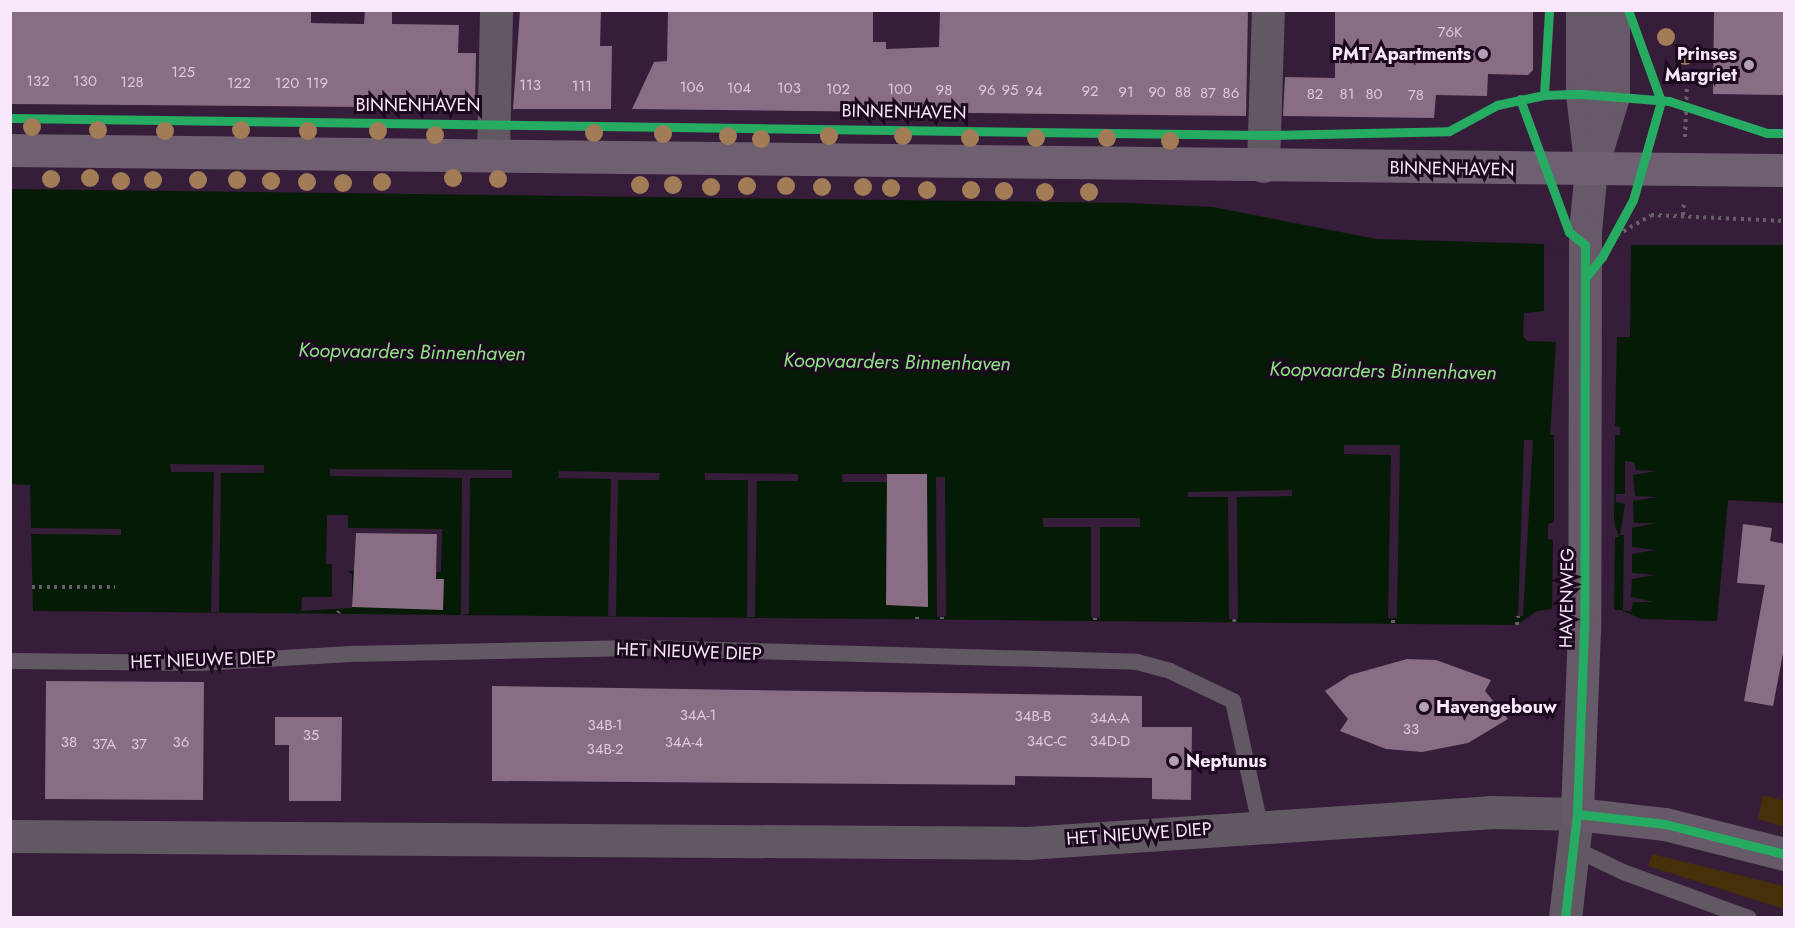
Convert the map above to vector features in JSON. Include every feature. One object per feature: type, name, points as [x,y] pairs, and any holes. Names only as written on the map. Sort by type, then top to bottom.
[{"type":"main road","name":"BINNENHAVEN","points":[[10,150],[1263,166],[1785,170]]},
{"type":"street","points":[[493,155],[495,10]]},
{"type":"street","points":[[1263,166],[1268,10]]},
{"type":"street","name":"HAVENWEG","points":[[1564,918],[1575,849],[1584,630],[1585,278],[1598,241],[1582,94],[1582,10]]},
{"type":"street","name":"HAVENWEG","points":[[1590,169],[1613,96],[1613,10]]},
{"type":"street","name":"HET NIEUWE DIEP","points":[[10,836],[1027,843],[1260,825],[1490,812],[1577,814],[1665,824],[1785,854]]},
{"type":"lane","name":"HET NIEUWE DIEP","points":[[10,662],[199,663],[350,654],[645,648],[1137,662],[1170,671],[1233,701],[1260,825]]},
{"type":"lane","points":[[1575,849],[1623,872],[1749,918]]},
{"type":"path","points":[[1677,104],[1696,110]]},
{"type":"path","points":[[1598,241],[1625,215]]},
{"type":"path","points":[[1598,241],[1651,215],[1785,221]]},
{"type":"path","points":[[1585,278],[1602,257],[1598,241]]},
{"type":"path","points":[[32,587],[115,586]]},
{"type":"path","points":[[1517,625],[1518,616]]},
{"type":"shaded area","points":[[1763,795],[1784,801],[1784,827],[1758,819]]},
{"type":"shaded area","points":[[1652,854],[1784,886],[1784,909],[1648,866]]},
{"type":"water","name":"Koopvaarders Binnenhaven","points":[[11,189],[1129,203],[1213,207],[1376,239],[1544,244],[1546,256],[1629,258],[1631,245],[1784,245],[1784,503],[1728,500],[1717,621],[1641,619],[1621,610],[1552,609],[1537,611],[1517,625],[33,611],[30,485],[11,484]]},
{"type":"pier","points":[[1544,244],[1549,253],[1627,255],[1631,245],[1630,337],[1617,337],[1615,426],[1620,427],[1620,435],[1615,435],[1614,522],[1619,537],[1615,537],[1614,610],[1552,609],[1553,540],[1548,539],[1548,524],[1554,522],[1554,435],[1550,435],[1556,342],[1527,341],[1523,336],[1524,313],[1544,311]]},
{"type":"pier","points":[[1524,440],[1533,440],[1523,616],[1518,616]]},
{"type":"pier","points":[[1344,445],[1400,445],[1397,618],[1388,618],[1391,455],[1344,454]]},
{"type":"pier","points":[[1625,461],[1634,462],[1636,470],[1657,471],[1633,475],[1635,496],[1657,497],[1633,501],[1634,523],[1656,523],[1632,528],[1632,547],[1656,550],[1632,554],[1632,573],[1655,575],[1632,579],[1631,597],[1654,602],[1633,602],[1631,612],[1623,610],[1624,535],[1620,535],[1625,504],[1616,502],[1616,494],[1625,494]]},
{"type":"pier","points":[[170,464],[264,465],[264,473],[221,473],[219,612],[211,612],[214,472],[171,472]]},
{"type":"pier","points":[[330,469],[512,470],[512,478],[470,478],[469,614],[461,615],[462,478],[330,476]]},
{"type":"pier","points":[[559,471],[660,473],[659,480],[618,480],[616,616],[608,616],[611,479],[558,478]]},
{"type":"pier","points":[[705,473],[798,474],[798,481],[757,481],[755,617],[747,617],[748,480],[705,480]]},
{"type":"pier","points":[[842,474],[887,474],[887,482],[843,482]]},
{"type":"pier","points":[[936,477],[945,477],[946,616],[937,617]]},
{"type":"pier","points":[[1292,490],[1292,496],[1237,497],[1238,619],[1229,619],[1228,497],[1188,497],[1188,492]]},
{"type":"pier","points":[[327,515],[348,515],[348,528],[442,529],[441,572],[347,571],[352,574],[352,608],[301,611],[302,597],[332,597],[332,564],[326,564]],"holes":[[[356,533],[437,534],[437,568],[355,566]]]},
{"type":"pier","points":[[1043,518],[1140,518],[1140,527],[1100,527],[1100,618],[1091,618],[1091,527],[1043,527]]},
{"type":"pier","points":[[31,528],[121,529],[121,535],[31,534]]},
{"type":"building","points":[[10,10],[311,10],[311,23],[364,24],[365,10],[392,10],[392,24],[459,25],[458,53],[476,53],[475,108],[10,104]]},
{"type":"building","points":[[520,10],[601,10],[600,46],[612,46],[611,109],[513,109]]},
{"type":"building","points":[[668,10],[873,10],[873,42],[886,42],[886,49],[939,47],[940,10],[1248,10],[1246,116],[632,109],[654,62],[667,61]]},
{"type":"building","points":[[1335,10],[1533,10],[1533,70],[1528,75],[1488,74],[1487,96],[1436,95],[1434,118],[1283,116],[1285,77],[1335,78]]},
{"type":"building","name":"Prinses Margriet","points":[[1714,10],[1785,10],[1785,95],[1713,94]]},
{"type":"building","points":[[887,474],[927,474],[928,607],[886,605]]},
{"type":"building","points":[[1743,524],[1772,528],[1770,541],[1785,544],[1785,643],[1773,706],[1744,701],[1765,585],[1737,583]]},
{"type":"building","points":[[356,533],[437,534],[436,579],[444,579],[443,610],[352,607]]},
{"type":"building","name":"Havengebouw","points":[[1407,659],[1436,660],[1491,680],[1485,691],[1508,719],[1468,743],[1422,752],[1386,749],[1340,731],[1348,719],[1325,691],[1350,675]]},
{"type":"building","points":[[46,681],[204,682],[203,800],[45,799]]},
{"type":"building","points":[[492,686],[1142,696],[1142,727],[1192,727],[1191,800],[1152,799],[1152,778],[1015,776],[1015,785],[492,781]]},
{"type":"building","points":[[275,717],[342,717],[341,801],[289,801],[289,745],[275,745]]},
{"type":"cycle path","points":[[1544,95],[1549,10]]},
{"type":"cycle path","points":[[1585,278],[1602,257],[1633,200],[1661,101],[1628,10]]},
{"type":"cycle path","points":[[10,118],[1265,135],[1449,131],[1497,105],[1544,95],[1582,94],[1669,101],[1767,133],[1784,133]]},
{"type":"cycle path","points":[[1520,99],[1569,232],[1585,245],[1584,630],[1577,814],[1565,918]]},
{"type":"cycle path","points":[[1577,814],[1665,824],[1784,854]]},
{"type":"place","name":"PMT Apartments","points":[[1483,54]]},
{"type":"place","name":"Prinses Margriet","points":[[1749,65]]},
{"type":"place","name":"Havengebouw","points":[[1424,707]]},
{"type":"place","name":"Neptunus","points":[[1174,761]]}]
